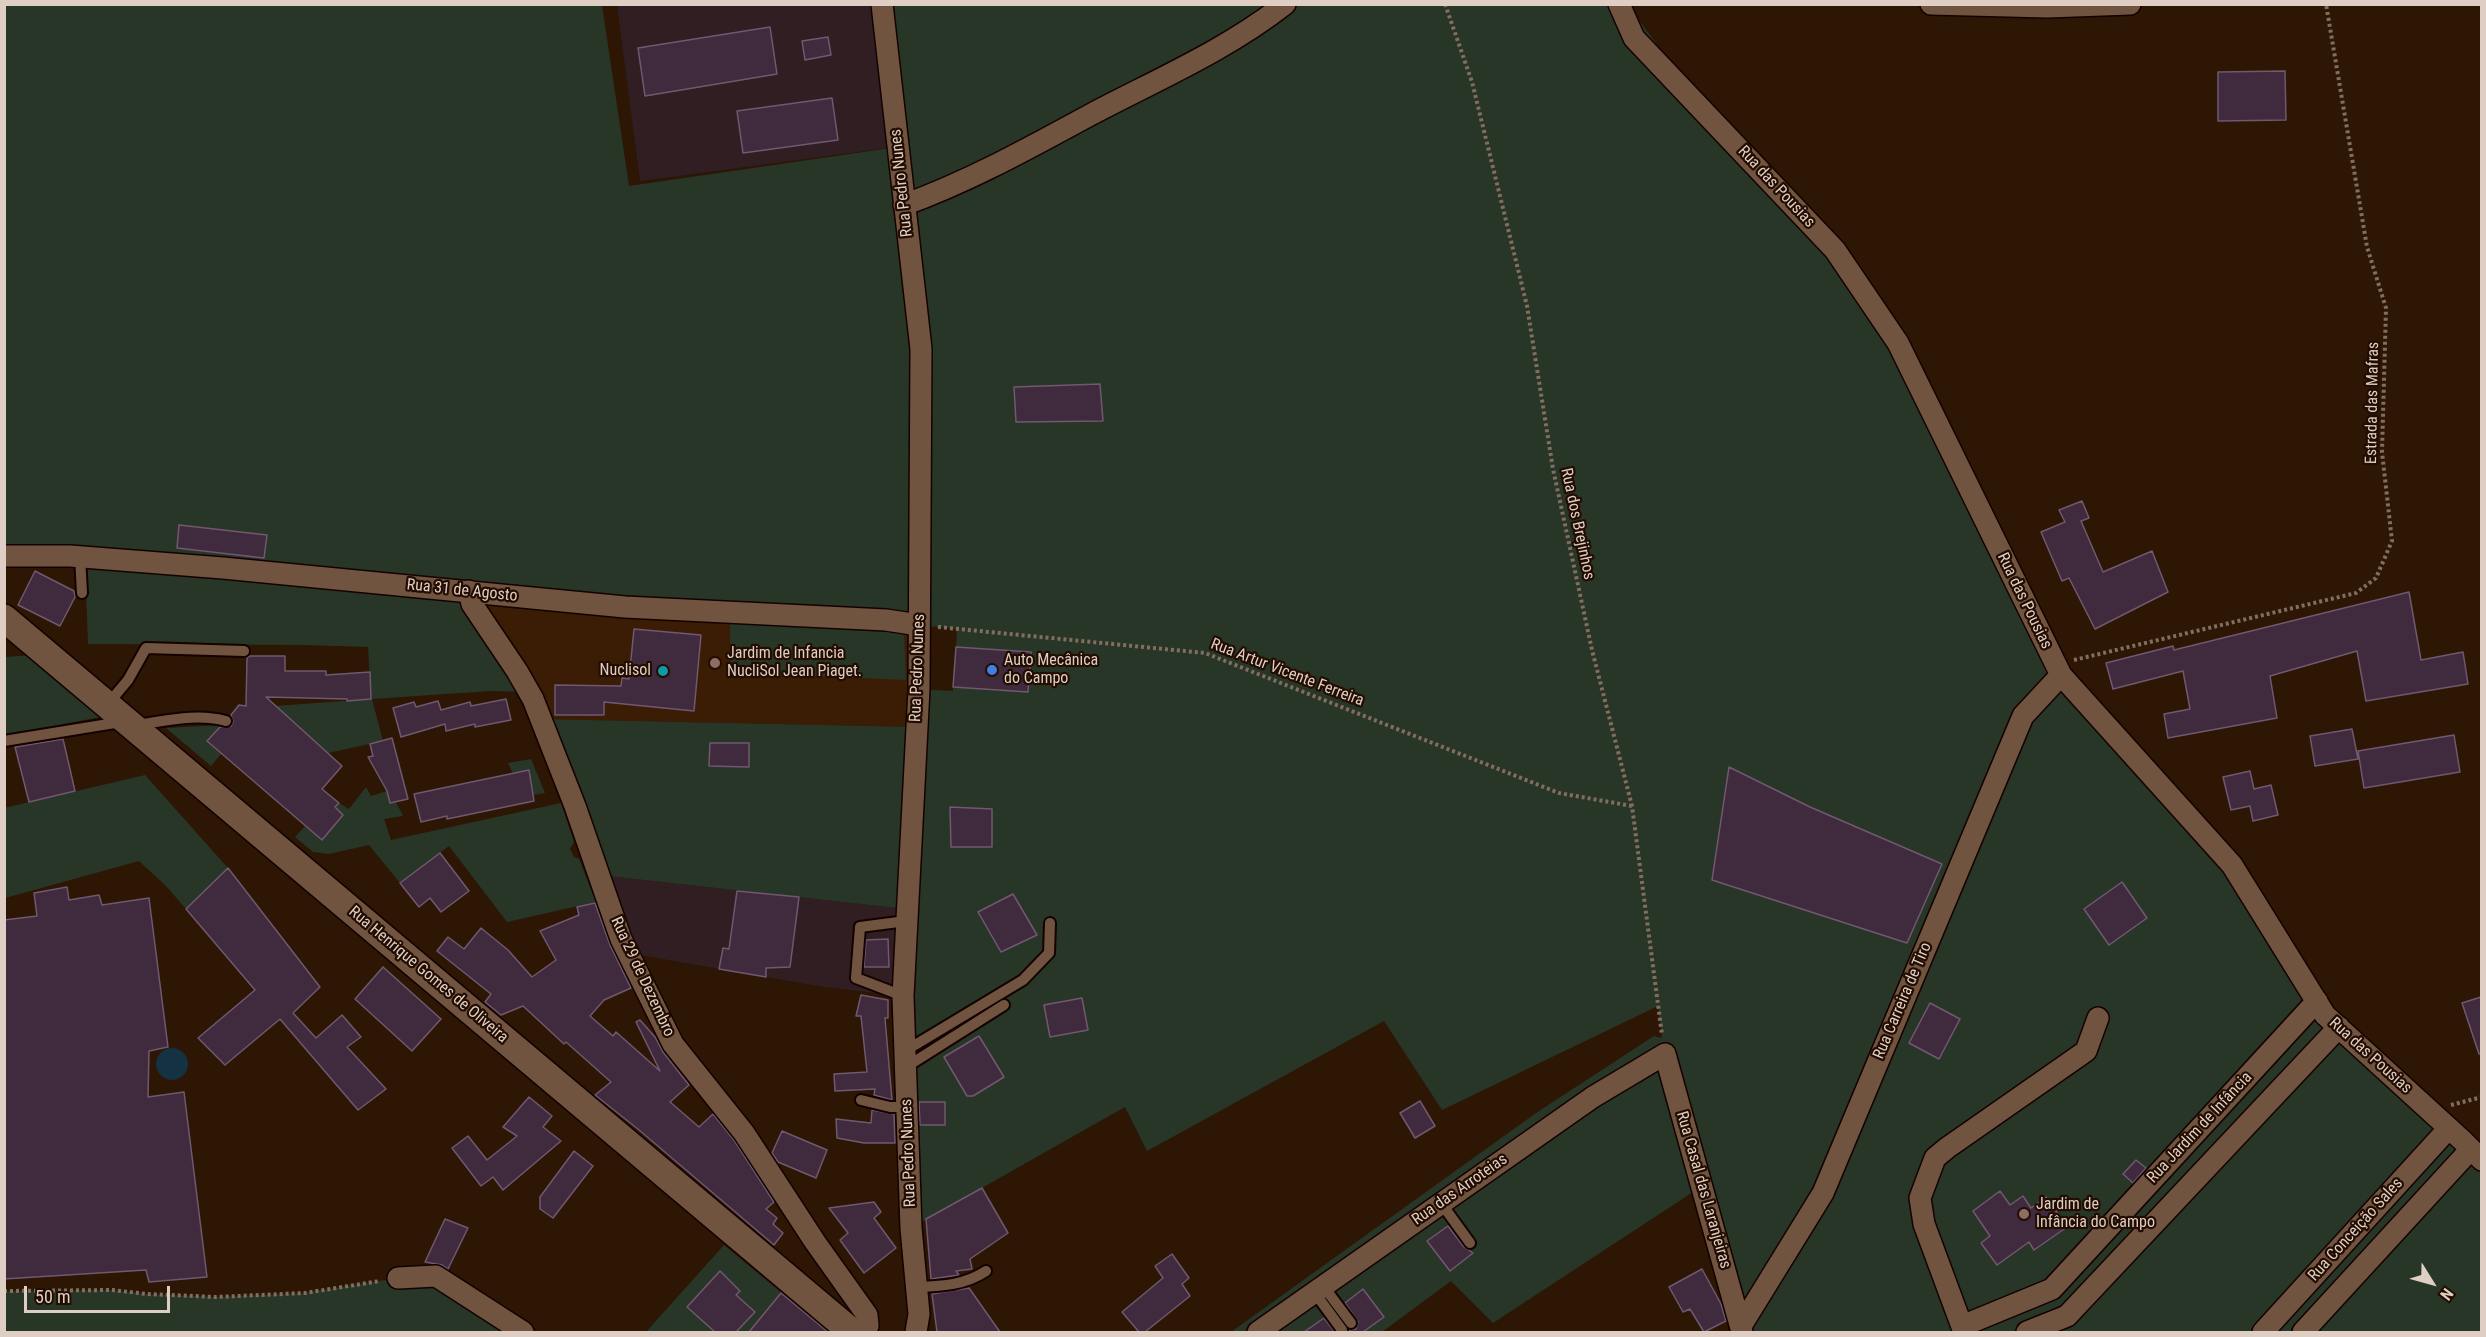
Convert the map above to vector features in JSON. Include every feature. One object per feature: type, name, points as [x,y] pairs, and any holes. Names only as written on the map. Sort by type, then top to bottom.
[{"type":"street","name":"Rua Pedro Nunes","points":[[882,4],[921,349],[919,689],[903,996],[911,1228],[918,1287],[919,1314],[916,1332]]},
{"type":"street","points":[[904,205],[945,190],[1013,158],[1091,115],[1170,76],[1219,49],[1285,4]]},
{"type":"street","name":"Rua das Pousias","points":[[1619,4],[1634,38],[1835,250],[1898,343],[2061,675],[2232,865],[2325,1015],[2476,1155]]},
{"type":"street","points":[[1931,4],[2047,7],[2130,4]]},
{"type":"street","name":"Rua 31 de Agosto","points":[[4,556],[80,557],[625,607],[886,620],[919,625]]},
{"type":"street","name":"Rua 29 de Dezembro","points":[[469,591],[472,604],[507,654],[533,699],[575,806],[621,939],[673,1044],[744,1132],[815,1242],[867,1315],[867,1326],[864,1332]]},
{"type":"street","name":"Rua Henrique Gomes de Oliveira","points":[[4,618],[852,1332]]},
{"type":"street","name":"Rua Carreira de Tiro","points":[[1742,1329],[1822,1193],[2023,717],[2061,675]]},
{"type":"street","name":"Rua Jardim de Infância","points":[[2098,1018],[2086,1051],[1947,1148],[1935,1158],[1928,1173],[1920,1198],[1924,1224],[1963,1329],[2052,1290],[2317,1001]]},
{"type":"street","name":"Rua Jardim de Infância","points":[[2027,1332],[2067,1316],[2338,1027]]},
{"type":"street","name":"Rua Casal das Laranjeiras","points":[[1665,1054],[1742,1329]]},
{"type":"street","name":"Rua das Arroteias","points":[[1258,1332],[1593,1097],[1665,1054]]},
{"type":"street","name":"Rua Conceição Sales","points":[[2263,1332],[2449,1128]]},
{"type":"street","name":"Rua Conceição Sales","points":[[2303,1332],[2476,1155]]},
{"type":"street","points":[[398,1278],[436,1276],[523,1332]]},
{"type":"lane","points":[[80,557],[82,593]]},
{"type":"lane","points":[[123,717],[128,680],[146,648],[244,651]]},
{"type":"lane","points":[[4,741],[123,717],[210,716],[226,720]]},
{"type":"lane","points":[[903,996],[856,978],[860,927],[906,921]]},
{"type":"lane","points":[[905,1059],[1023,980],[1049,953],[1050,923]]},
{"type":"lane","points":[[905,1059],[1004,1005]]},
{"type":"lane","points":[[861,1100],[890,1107],[907,1107]]},
{"type":"lane","points":[[1441,1203],[1470,1243]]},
{"type":"lane","points":[[918,1287],[944,1286],[971,1281],[986,1271]]},
{"type":"lane","points":[[1319,1290],[1346,1326]]},
{"type":"path","name":"Rua dos Brejinhos","points":[[1445,4],[1472,82],[1527,306],[1553,469],[1592,650],[1632,806],[1665,1054]]},
{"type":"path","name":"Estrada das Mafras","points":[[2061,675],[2073,660],[2356,593],[2376,578],[2392,541],[2382,452],[2386,308],[2367,247],[2326,4]]},
{"type":"path","name":"Rua Artur Vicente Ferreira","points":[[919,625],[1205,653],[1559,793],[1632,806]]},
{"type":"path","points":[[2430,1110],[2481,1097]]},
{"type":"path","points":[[4,1291],[112,1290],[216,1297],[305,1293],[398,1278]]},
{"type":"shaded area","points":[[617,5],[895,5],[910,145],[640,181]]},
{"type":"shaded area","name":"Jardim de Infancia NucliSol Jean Piaget.","points":[[469,591],[919,625],[917,727],[541,719]]},
{"type":"shaded area","points":[[599,875],[907,909],[903,996],[824,987],[628,953]]},
{"type":"green space","points":[[5,5],[602,5],[629,186],[898,147],[882,5],[1628,5],[1712,120],[1835,250],[1898,343],[2061,675],[2232,865],[2317,1001],[2481,1160],[2481,1332],[1742,1332],[1693,1192],[1493,1323],[1451,1281],[1382,1332],[1231,1332],[1536,1113],[1654,1036],[1662,1038],[1658,1006],[1442,1110],[1384,1021],[1147,1151],[1125,1107],[911,1228],[906,909],[599,875],[541,719],[916,727],[919,689],[953,691],[953,687],[1028,692],[1031,652],[956,647],[957,629],[470,591],[529,692],[491,691],[372,699],[383,741],[328,753],[275,706],[371,699],[368,647],[88,644],[85,564],[5,559]]},
{"type":"green space","points":[[730,619],[904,631],[906,680],[730,672]]},
{"type":"green space","points":[[35,655],[106,716],[5,735],[5,657]]},
{"type":"green space","points":[[222,725],[207,741],[221,754],[211,766],[166,728]]},
{"type":"green space","points":[[531,759],[545,793],[533,795],[529,770],[513,774],[508,763]]},
{"type":"green space","points":[[145,775],[228,868],[186,909],[166,886],[139,861],[5,898],[4,808]]},
{"type":"green space","points":[[366,787],[371,796],[387,791],[390,803],[396,802],[403,816],[384,819],[391,840],[561,803],[574,842],[570,849],[574,857],[579,859],[596,902],[507,922],[449,846],[400,883],[369,845],[329,854],[313,852],[295,837],[305,826],[322,840],[343,815],[335,807],[339,803],[349,809]]},
{"type":"green space","points":[[724,1245],[782,1293],[754,1326],[760,1332],[646,1332]]},
{"type":"green space","points":[[436,1276],[523,1332],[5,1332],[4,1291],[112,1290],[216,1297],[303,1293],[398,1278]]},
{"type":"water","points":[[172,1048],[183,1053],[188,1064],[183,1075],[172,1080],[161,1075],[156,1064],[161,1053]]},
{"type":"building","points":[[770,27],[777,74],[645,96],[638,48]]},
{"type":"building","points":[[828,37],[831,55],[805,60],[802,41]]},
{"type":"building","points":[[2285,71],[2286,120],[2218,121],[2218,72]]},
{"type":"building","points":[[832,98],[838,140],[743,153],[737,111]]},
{"type":"building","points":[[1100,384],[1103,421],[1016,422],[1014,387]]},
{"type":"building","points":[[2082,501],[2089,518],[2081,521],[2103,572],[2152,551],[2168,592],[2095,629],[2069,578],[2062,581],[2041,532],[2065,522],[2059,510]]},
{"type":"building","points":[[179,525],[267,535],[264,558],[177,548]]},
{"type":"building","points":[[35,571],[74,591],[75,597],[60,626],[18,605]]},
{"type":"building","points":[[2409,592],[2421,660],[2463,652],[2468,684],[2366,701],[2357,651],[2270,676],[2277,718],[2168,738],[2164,714],[2190,709],[2183,671],[2113,689],[2106,663],[2173,646],[2174,650]]},
{"type":"building","name":"Nuclisol","points":[[634,629],[701,635],[694,711],[604,702],[604,715],[555,715],[555,685],[621,686],[622,678],[629,679]]},
{"type":"building","name":"Auto Mecânica do Campo","points":[[956,647],[1031,652],[1028,692],[953,687]]},
{"type":"building","points":[[250,656],[285,656],[285,671],[326,671],[326,675],[370,672],[371,699],[347,701],[347,699],[266,697],[342,766],[322,789],[339,803],[335,807],[343,815],[322,840],[207,741],[220,727],[231,726],[233,722],[231,715],[239,705],[246,706],[247,658]]},
{"type":"building","points":[[506,699],[511,720],[475,727],[475,724],[446,731],[445,724],[401,737],[393,708],[414,702],[416,707],[438,701],[441,710],[470,702],[471,706]]},
{"type":"building","points":[[2352,729],[2358,759],[2315,766],[2310,736]]},
{"type":"building","points":[[2454,735],[2460,772],[2364,788],[2358,751]]},
{"type":"building","points":[[392,738],[408,799],[390,803],[387,791],[368,757],[373,756],[370,744]]},
{"type":"building","points":[[63,739],[75,791],[29,802],[15,747]]},
{"type":"building","points":[[710,743],[749,743],[749,767],[709,766]]},
{"type":"building","points":[[1729,767],[1810,807],[1942,864],[1907,943],[1712,880]]},
{"type":"building","points":[[529,770],[534,801],[447,819],[447,816],[421,822],[414,794]]},
{"type":"building","points":[[2250,771],[2254,789],[2271,785],[2278,815],[2253,821],[2250,806],[2231,810],[2223,777]]},
{"type":"building","points":[[950,807],[992,809],[992,847],[951,847]]},
{"type":"building","points":[[440,853],[469,891],[441,912],[430,898],[419,907],[400,883]]},
{"type":"building","points":[[228,868],[320,987],[293,1013],[316,1038],[342,1015],[361,1037],[347,1047],[386,1089],[358,1110],[280,1019],[225,1065],[198,1038],[255,990],[186,909]]},
{"type":"building","points":[[2122,882],[2147,918],[2109,945],[2084,909]]},
{"type":"building","points":[[67,887],[69,900],[99,895],[102,905],[149,898],[168,1047],[149,1051],[148,1097],[184,1092],[207,1277],[149,1282],[146,1270],[4,1279],[4,920],[37,916],[34,893]]},
{"type":"building","points":[[737,891],[799,897],[790,967],[766,968],[766,977],[719,969],[723,948],[729,949]]},
{"type":"building","points":[[1013,894],[1037,935],[1001,952],[978,912]]},
{"type":"building","points":[[595,903],[610,945],[631,988],[604,1000],[590,1016],[613,1036],[616,1032],[660,1071],[636,1022],[640,1020],[655,1037],[663,1052],[689,1085],[670,1102],[699,1127],[713,1114],[734,1140],[774,1202],[766,1209],[777,1218],[773,1224],[783,1233],[774,1245],[595,1095],[611,1082],[566,1042],[564,1044],[523,1006],[501,1015],[485,1002],[491,994],[437,951],[448,937],[464,949],[481,928],[508,950],[532,977],[556,960],[540,931],[579,915],[577,907]]},
{"type":"building","points":[[888,939],[889,967],[864,967],[866,940]]},
{"type":"building","points":[[383,967],[441,1019],[412,1051],[355,999]]},
{"type":"building","points":[[861,995],[888,1000],[888,1018],[885,1018],[892,1100],[874,1095],[875,1089],[835,1091],[834,1074],[867,1072],[861,1016],[856,1016]]},
{"type":"building","points":[[2481,997],[2481,1054],[2479,1054],[2462,1003]]},
{"type":"building","points":[[1082,998],[1088,1030],[1050,1037],[1044,1005]]},
{"type":"building","points":[[1930,1003],[1960,1019],[1939,1059],[1909,1043]]},
{"type":"building","points":[[979,1036],[1004,1077],[973,1096],[967,1096],[944,1057]]},
{"type":"building","points":[[529,1097],[552,1116],[543,1127],[561,1141],[503,1190],[493,1177],[481,1186],[452,1148],[468,1136],[487,1160],[517,1136],[503,1127]]},
{"type":"building","points":[[1420,1101],[1435,1126],[1415,1138],[1400,1113]]},
{"type":"building","points":[[919,1102],[945,1102],[945,1125],[920,1125]]},
{"type":"building","points":[[872,1110],[894,1114],[895,1143],[864,1143],[837,1138],[836,1119],[871,1123]]},
{"type":"building","points":[[782,1131],[827,1150],[816,1178],[778,1162],[772,1153]]},
{"type":"building","points":[[574,1151],[593,1166],[553,1218],[540,1209],[540,1197]]},
{"type":"building","points":[[2136,1160],[2146,1168],[2133,1183],[2123,1174]]},
{"type":"building","points":[[982,1188],[1008,1233],[970,1259],[972,1269],[956,1271],[959,1275],[931,1279],[926,1219]]},
{"type":"building","points":[[2000,1191],[2010,1205],[2023,1196],[2031,1208],[2046,1197],[2067,1227],[2034,1250],[2029,1242],[1997,1265],[1981,1243],[1990,1236],[1973,1211]]},
{"type":"building","points":[[874,1202],[881,1212],[874,1218],[896,1248],[864,1273],[840,1240],[848,1233],[829,1208]]},
{"type":"building","points":[[445,1219],[468,1228],[448,1269],[442,1265],[425,1262]]},
{"type":"building","points":[[1448,1226],[1464,1247],[1473,1253],[1450,1271],[1427,1241]]},
{"type":"building","points":[[1172,1254],[1189,1278],[1182,1284],[1190,1296],[1145,1332],[1139,1332],[1122,1312],[1163,1278],[1155,1266]]},
{"type":"building","points":[[1702,1269],[1721,1304],[1726,1321],[1704,1332],[1690,1309],[1683,1312],[1669,1287]]},
{"type":"building","points":[[720,1271],[740,1291],[736,1295],[755,1312],[736,1332],[715,1332],[687,1307]]},
{"type":"building","points":[[969,1288],[1000,1332],[937,1332],[932,1294]]},
{"type":"building","points":[[1363,1289],[1384,1317],[1363,1332],[1349,1332],[1349,1330],[1356,1329],[1358,1322],[1345,1303]]},
{"type":"building","points":[[781,1293],[828,1332],[749,1332]]},
{"type":"building","points":[[1324,1318],[1335,1332],[1304,1332]]},
{"type":"place","name":"Jardim de Infancia NucliSol Jean Piaget.","points":[[715,663]]},
{"type":"place","name":"Auto Mecânica do Campo","points":[[992,670]]},
{"type":"place","name":"Nuclisol","points":[[663,671]]},
{"type":"place","name":"Jardim de Infância do Campo","points":[[2024,1214]]}]
